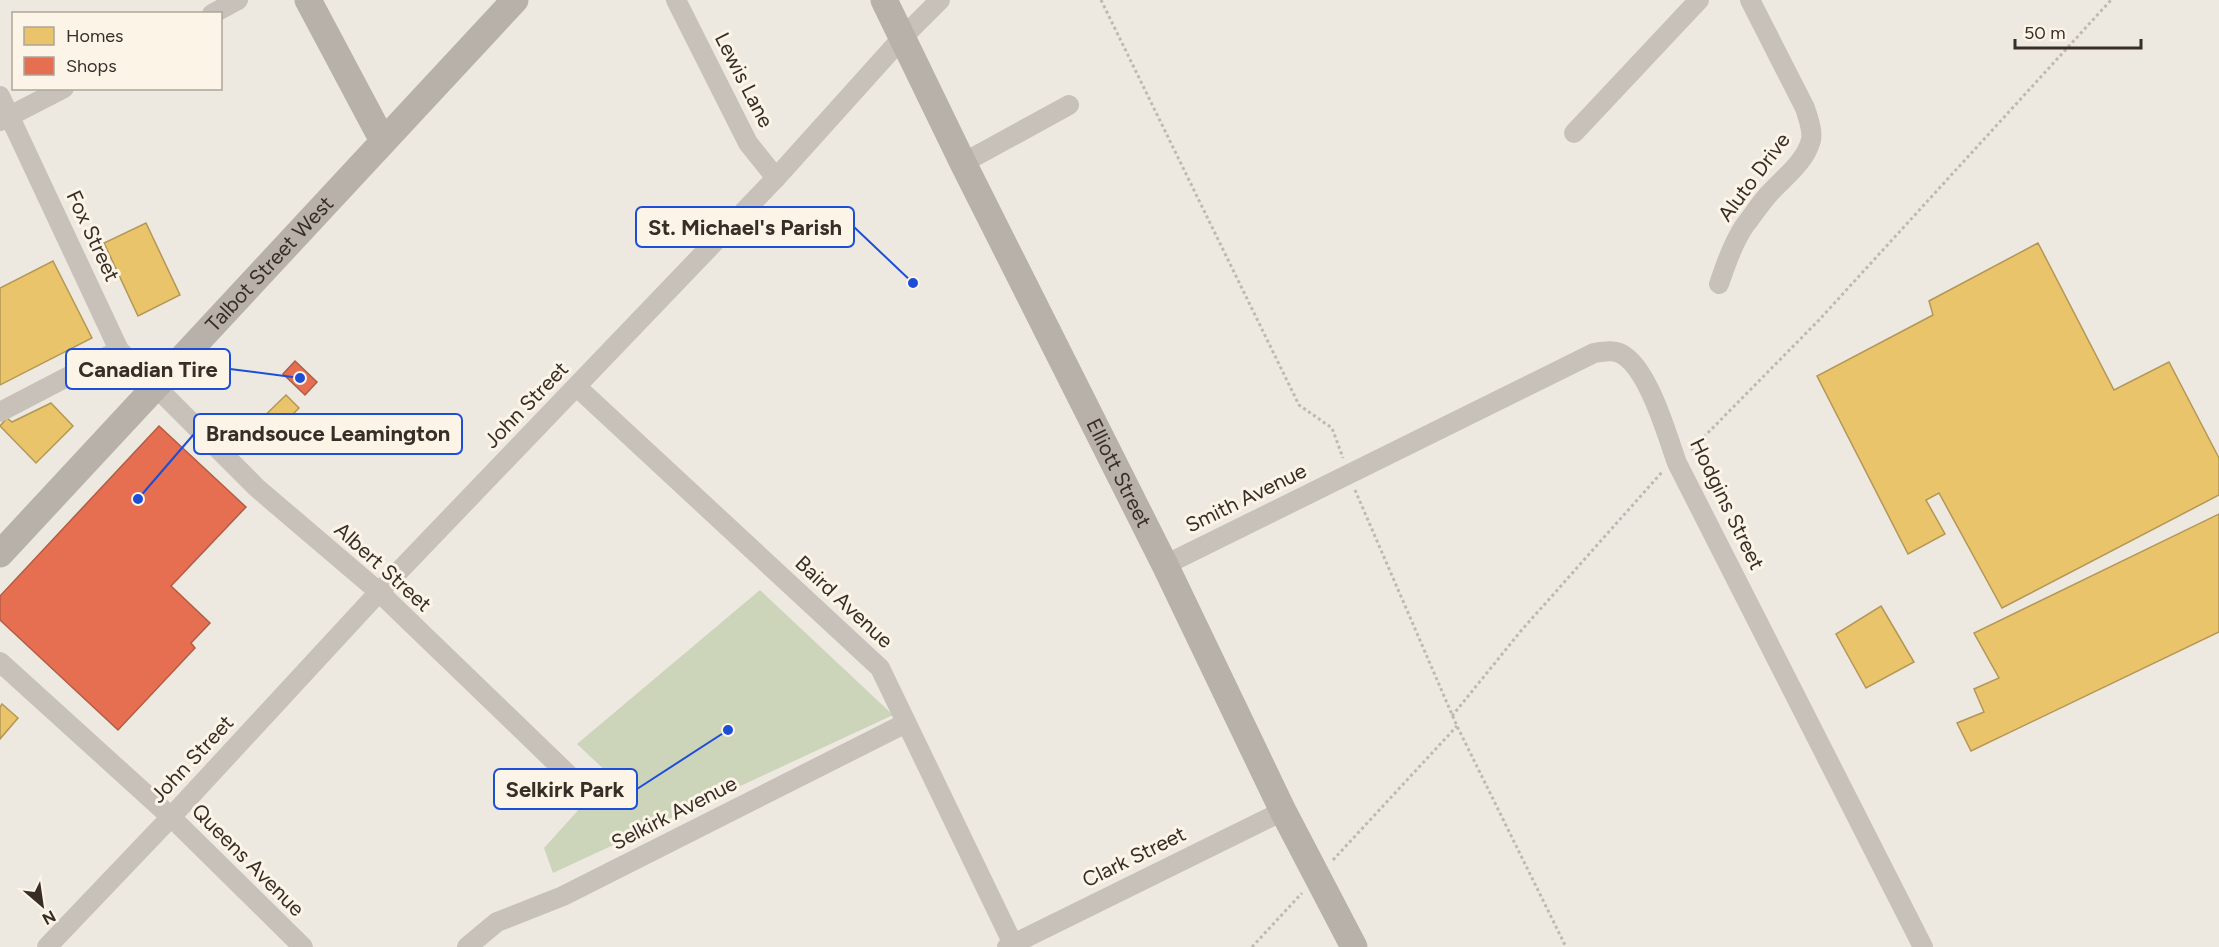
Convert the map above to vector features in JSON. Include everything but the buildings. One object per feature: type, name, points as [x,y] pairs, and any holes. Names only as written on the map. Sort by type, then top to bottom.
[{"type":"street","points":[[216,12],[238,0]]},
{"type":"street","points":[[308,0],[383,141]]},
{"type":"street","name":"Talbot Street West","points":[[0,554],[515,0]]},
{"type":"street","name":"Lewis Lane","points":[[676,0],[748,142],[776,178]]},
{"type":"street","name":"Elliott Street","points":[[884,0],[963,164],[1165,565],[1283,811],[1354,947]]},
{"type":"street","name":"John Street","points":[[47,947],[379,592],[776,178],[940,0]]},
{"type":"street","points":[[1574,133],[1699,0]]},
{"type":"street","name":"Aluto Drive","points":[[1719,284],[1732,248],[1745,226],[1768,195],[1805,153],[1811,138],[1810,122],[1805,108],[1750,0]]},
{"type":"street","points":[[5,118],[60,90]]},
{"type":"street","name":"Fox Street","points":[[0,96],[5,118],[119,350],[155,387]]},
{"type":"street","points":[[963,164],[1069,105]]},
{"type":"street","points":[[0,412],[119,350]]},
{"type":"street","name":"Hodgins Street","points":[[1349,474],[1594,353],[1611,350],[1626,356],[1650,391],[1677,463],[1923,947]]},
{"type":"street","name":"Albert Street","points":[[155,387],[257,488],[379,592],[578,784]]},
{"type":"street","name":"Baird Avenue","points":[[577,387],[880,669],[1010,945]]},
{"type":"street","name":"Smith Avenue","points":[[1165,565],[1349,474]]},
{"type":"street","name":"Queens Avenue","points":[[0,662],[171,817],[303,947]]},
{"type":"street","name":"Selkirk Avenue","points":[[467,947],[497,922],[563,896],[906,723]]},
{"type":"street","name":"Clark Street","points":[[1010,945],[1283,811]]},
{"type":"path","points":[[1101,0],[1299,405],[1332,428],[1349,474],[1456,726],[1566,947]]},
{"type":"path","points":[[1452,716],[1520,632],[1663,471],[1677,463],[1819,320],[2111,0]]},
{"type":"path","points":[[1252,947],[1456,726]]},
{"type":"green space","points":[[760,590],[893,715],[553,873],[544,848],[610,775],[577,744]]},
{"type":"place","name":"St. Michael's Parish","points":[[913,283]]},
{"type":"place","name":"Canadian Tire","points":[[300,378]]},
{"type":"place","name":"Brandsouce Leamington","points":[[138,499]]},
{"type":"place","name":"Selkirk Park","points":[[728,730]]}]
